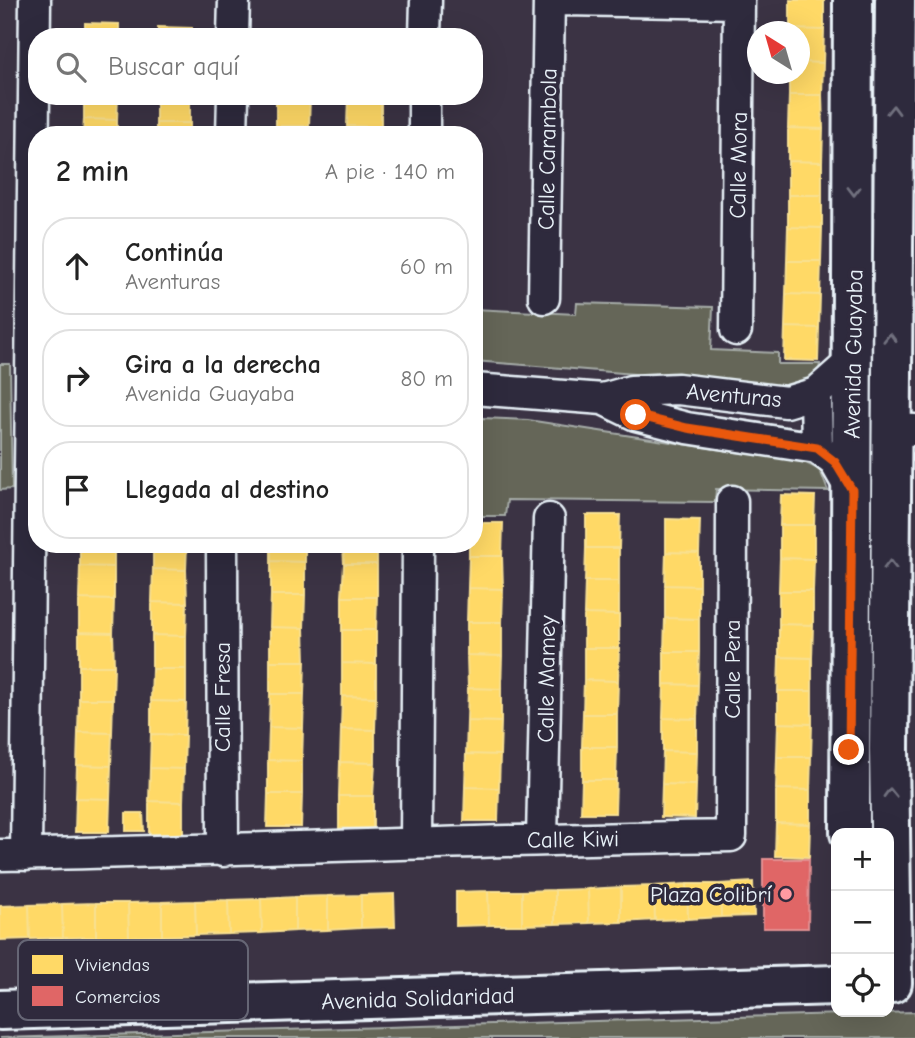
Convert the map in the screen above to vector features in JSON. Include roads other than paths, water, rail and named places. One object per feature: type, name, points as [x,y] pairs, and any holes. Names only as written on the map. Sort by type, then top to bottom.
[{"type":"street","points":[[35,0],[35,28]]},
{"type":"street","points":[[233,28],[234,0]]},
{"type":"street","points":[[425,28],[426,0]]},
{"type":"street","name":"Calle Carambola","points":[[544,298],[549,0]]},
{"type":"street","points":[[564,0],[739,1]]},
{"type":"street","name":"Avenida Guayaba","points":[[850,828],[853,0]]},
{"type":"street","name":"Avenida Guayaba","points":[[895,0],[891,250],[903,412],[889,749],[899,976]]},
{"type":"street","name":"Calle Mora","points":[[736,330],[739,1]]},
{"type":"street","points":[[35,105],[35,126]]},
{"type":"street","points":[[232,126],[233,105]]},
{"type":"street","points":[[424,105],[424,126]]},
{"type":"street","points":[[854,251],[891,250]]},
{"type":"street","name":"Aventuras","points":[[483,390],[603,399],[631,391],[678,389],[786,402],[816,393],[853,360]]},
{"type":"street","points":[[816,393],[817,448],[835,462],[852,490]]},
{"type":"street","name":"Aventuras","points":[[603,399],[636,415],[687,428],[817,448]]},
{"type":"street","name":"Calle Pera","points":[[731,836],[732,501]]},
{"type":"street","name":"Calle Mamey","points":[[542,839],[549,519]]},
{"type":"street","points":[[13,855],[29,553]]},
{"type":"street","name":"Calle Fresa","points":[[222,553],[223,850]]},
{"type":"street","points":[[416,842],[418,553]]},
{"type":"street","points":[[849,750],[889,749]]},
{"type":"street","name":"Calle Kiwi","points":[[13,855],[416,842],[731,836]]},
{"type":"street","name":"Avenida Solidaridad","points":[[248,987],[831,972]]},
{"type":"street","name":"Avenida Solidaridad","points":[[248,1003],[831,985]]},
{"type":"street","name":"Avenida Solidaridad","points":[[0,994],[18,994]]},
{"type":"street","name":"Avenida Solidaridad","points":[[0,1010],[18,1009]]},
{"type":"place","name":"Plaza Colibrí","points":[[786,894]]}]
